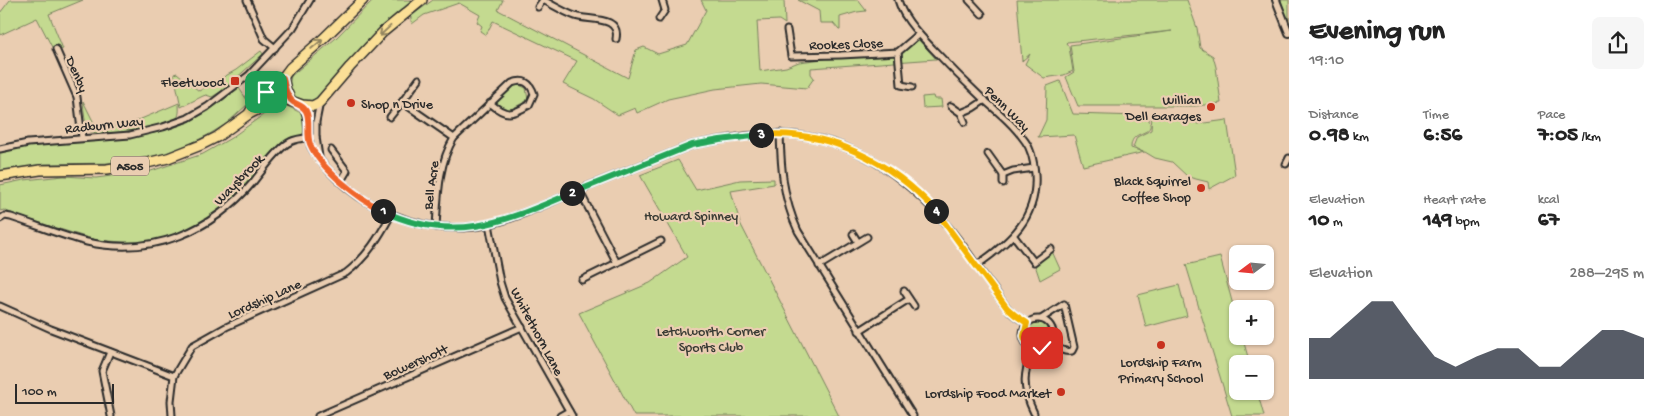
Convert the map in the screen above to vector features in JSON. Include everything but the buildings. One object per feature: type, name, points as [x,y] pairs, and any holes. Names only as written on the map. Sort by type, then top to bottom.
[{"type":"main road","points":[[360,2],[290,68],[283,78],[291,101],[312,106],[320,102],[383,32],[422,0]]},
{"type":"main road","name":"A505","points":[[249,114],[256,101],[283,78]]},
{"type":"main road","name":"A505","points":[[0,176],[40,170],[107,169],[168,158],[209,141],[249,114],[279,100],[291,101]]},
{"type":"street","points":[[247,0],[264,39],[275,48]]},
{"type":"street","name":"Radburn Way","points":[[0,149],[28,143],[130,134],[163,127],[188,118],[207,107],[250,75],[293,28],[310,0]]},
{"type":"street","points":[[538,6],[543,0],[575,16],[606,20],[615,28],[617,32],[616,39]]},
{"type":"street","points":[[659,19],[665,10],[662,0]]},
{"type":"street","name":"Penn Way","points":[[898,0],[905,17],[919,34],[1007,120],[1026,142],[1031,152],[1035,180],[1028,214],[1014,236],[977,266]]},
{"type":"street","points":[[969,0],[982,14]]},
{"type":"street","points":[[1276,0],[1289,33]]},
{"type":"street","name":"Rookes Close","points":[[787,30],[791,56],[898,52],[919,34]]},
{"type":"street","name":"Denby","points":[[56,50],[77,97],[82,138]]},
{"type":"street","name":"Rookes Close","points":[[898,52],[900,85],[912,87]]},
{"type":"street","points":[[390,117],[419,80]]},
{"type":"street","name":"Bell Acre","points":[[436,227],[443,162],[454,138],[490,103],[512,83],[520,80],[525,81],[531,86],[534,94],[530,104],[506,114],[500,112],[490,103]]},
{"type":"street","points":[[961,113],[985,100]]},
{"type":"street","points":[[319,158],[316,122],[320,102]]},
{"type":"street","points":[[402,102],[454,138]]},
{"type":"street","points":[[302,105],[307,113],[308,138],[313,151],[340,181],[366,202],[391,215],[417,224],[436,227],[469,228],[508,219],[692,145],[780,133],[836,144],[851,149],[882,165],[914,190],[935,210],[1010,312],[1027,323]]},
{"type":"street","points":[[951,106],[961,113],[965,122]]},
{"type":"street","points":[[780,133],[782,176],[788,208],[798,231],[914,416]]},
{"type":"street","name":"Waysbrook","points":[[0,220],[6,216],[11,216],[86,242],[135,245],[167,241],[190,233],[211,221],[244,193],[287,143],[316,138]]},
{"type":"street","points":[[331,150],[347,172],[340,181]]},
{"type":"street","points":[[988,154],[1002,175],[1003,183]]},
{"type":"street","points":[[1286,164],[1289,158]]},
{"type":"street","points":[[1002,175],[1034,168]]},
{"type":"street","points":[[579,190],[618,263]]},
{"type":"street","name":"Lordship Lane","points":[[172,416],[171,400],[174,376],[192,346],[226,327],[346,273],[374,245],[391,215]]},
{"type":"street","name":"Whitethorn Lane","points":[[489,224],[500,282],[505,298],[570,413]]},
{"type":"street","points":[[853,234],[858,242]]},
{"type":"street","points":[[1014,236],[1034,262],[1051,249]]},
{"type":"street","points":[[819,266],[867,237]]},
{"type":"street","points":[[582,280],[661,242]]},
{"type":"street","points":[[904,291],[914,306]]},
{"type":"street","points":[[859,331],[909,299]]},
{"type":"street","points":[[1041,319],[1046,321],[1053,331],[1050,342],[1042,348],[1032,347],[1025,340],[1024,336],[1027,323],[1032,320],[1041,319],[1064,304],[1074,347],[1072,351],[1062,351],[1050,342]]},
{"type":"street","points":[[0,306],[26,319],[174,376]]},
{"type":"street","name":"Bowershott","points":[[318,416],[522,327]]},
{"type":"street","points":[[1032,347],[1027,363],[1025,391],[1034,413]]},
{"type":"street","points":[[110,352],[102,371],[111,416]]},
{"type":"street","points":[[560,416],[570,413]]},
{"type":"green space","points":[[10,0],[83,0],[49,14],[63,49],[54,51],[37,18],[0,35],[0,13]]},
{"type":"green space","points":[[373,0],[415,0],[386,24],[355,55],[343,73],[313,103],[304,103],[297,100],[289,85],[291,76],[336,38]]},
{"type":"green space","points":[[433,0],[503,0],[498,10],[628,78],[636,50],[644,47],[658,54],[687,45],[706,10],[701,0],[784,0],[785,24],[779,20],[757,21],[760,71],[786,67],[799,62],[838,57],[901,53],[918,39],[936,59],[811,68],[811,74],[814,78],[807,88],[761,84],[715,89],[668,99],[637,113],[635,108],[618,115],[594,99],[563,84],[577,61],[493,21],[486,35],[480,31],[482,26],[477,22],[480,15],[459,3],[424,15],[412,24],[411,16]]},
{"type":"green space","points":[[798,0],[858,0],[866,11],[840,17],[839,30],[833,23],[820,23],[819,11]]},
{"type":"green space","points":[[1017,0],[1187,0],[1197,28],[1200,48],[1213,56],[1221,103],[1196,106],[1078,106],[1066,77],[1074,72],[1070,45],[1172,31],[1067,42],[1073,71],[1064,75],[1044,78],[1025,64],[1030,54],[1022,61]]},
{"type":"green space","points":[[1280,0],[1289,0],[1289,24]]},
{"type":"green space","points":[[261,51],[263,54],[223,90],[212,97],[206,95],[181,107],[174,74],[177,73],[199,91],[236,70]]},
{"type":"green space","points":[[1060,81],[1073,114],[1139,116],[1149,119],[1150,126],[1148,130],[1133,139],[1131,148],[1143,152],[1133,147],[1137,137],[1151,130],[1152,115],[1195,116],[1197,124],[1227,120],[1235,175],[1209,189],[1208,182],[1188,177],[1172,162],[1155,158],[1145,152],[1083,166],[1074,135],[1038,137],[1046,120],[1047,86]]},
{"type":"green space","points":[[514,84],[526,88],[528,100],[508,111],[501,109],[496,103]]},
{"type":"green space","points":[[239,88],[249,103],[226,124],[171,153],[118,163],[45,164],[0,171],[0,152],[52,144],[126,138],[163,131],[196,118]]},
{"type":"green space","points":[[933,96],[934,99],[941,99],[942,107],[923,108],[922,97]]},
{"type":"green space","points":[[83,101],[97,129],[134,122],[179,103],[179,113],[177,118],[161,124],[134,130],[96,133],[88,128]]},
{"type":"green space","points":[[285,105],[303,114],[305,124],[302,135],[289,138],[236,198],[218,213],[186,231],[170,237],[137,243],[95,240],[4,210],[0,211],[0,185],[24,180],[64,176],[96,178],[151,171],[203,154],[231,138],[274,107]]},
{"type":"green space","name":"Letchworth Corner Sports Club","points":[[678,160],[696,190],[740,180],[774,179],[774,184],[731,191],[740,223],[839,416],[634,416],[579,313],[650,283],[687,257],[640,175]]},
{"type":"green space","points":[[1051,249],[1060,269],[1040,280],[1034,262]]},
{"type":"green space","points":[[1220,257],[1232,300],[1229,300],[1229,345],[1245,345],[1247,355],[1229,355],[1229,400],[1260,400],[1264,416],[1232,416],[1186,265]]},
{"type":"green space","points":[[1179,285],[1187,316],[1146,327],[1138,295]]},
{"type":"green space","points":[[1038,321],[1044,324],[1047,330],[1044,336],[1038,339],[1032,336],[1029,330],[1032,324]]},
{"type":"place","name":"Fleetwood","points":[[235,81]]},
{"type":"place","name":"Shop n Drive","points":[[351,103]]},
{"type":"place","name":"Willian Dell Garages","points":[[1211,107]]},
{"type":"place","name":"Black Squirrel Coffee Shop","points":[[1201,188]]},
{"type":"place","name":"Lordship Farm Primary School","points":[[1161,345]]},
{"type":"place","name":"Lordship Food Market","points":[[1061,392]]},
{"type":"route","points":[[266,92],[283,78],[291,101],[302,105],[307,113],[308,138],[313,151],[325,166],[354,193],[366,202],[391,215],[417,224],[436,227],[469,228],[508,219],[692,145],[780,133],[836,144],[851,149],[882,165],[923,198],[947,224],[1010,312],[1027,323],[1024,336],[1028,344],[1032,347],[1042,348]]},
{"type":"park label","name":"Howard Spinney","points":[[691,215]]}]
